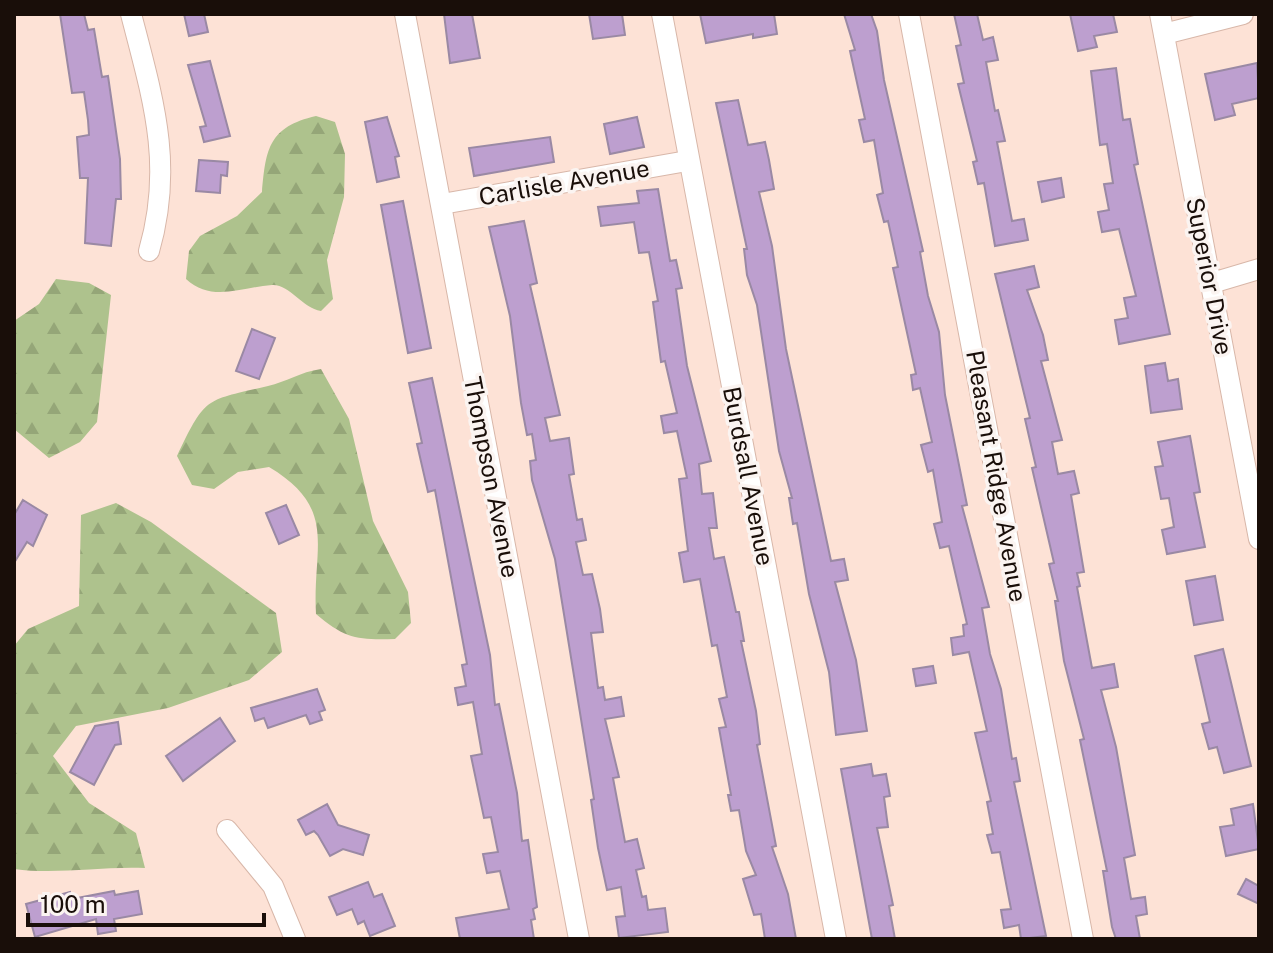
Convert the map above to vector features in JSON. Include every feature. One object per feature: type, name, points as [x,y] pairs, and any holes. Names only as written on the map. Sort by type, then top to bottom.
[{"type":"street","points":[[131,14],[160,136],[163,177],[160,213],[149,251]]},
{"type":"street","name":"Thompson Avenue","points":[[405,14],[579,939]]},
{"type":"street","name":"Burdsall Avenue","points":[[662,14],[687,161],[836,939]]},
{"type":"street","name":"Pleasant Ridge Avenue","points":[[909,14],[1083,939]]},
{"type":"street","points":[[1162,24],[1243,14]]},
{"type":"street","name":"Superior Drive","points":[[1162,24],[1258,533]]},
{"type":"street","name":"Carlisle Avenue","points":[[442,204],[687,161]]},
{"type":"street","points":[[1212,283],[1259,269]]},
{"type":"street","points":[[227,830],[273,886],[295,939]]},
{"type":"green space","points":[[316,116],[335,122],[345,154],[344,197],[327,260],[333,299],[321,311],[278,286],[216,292],[196,286],[186,279],[189,251],[200,236],[237,216],[262,192],[268,152],[279,133],[288,126]]},
{"type":"green space","points":[[56,279],[89,283],[111,295],[97,422],[80,442],[49,458],[14,429],[14,321],[39,304]]},
{"type":"green space","points":[[321,369],[349,419],[373,521],[408,592],[411,623],[395,639],[352,636],[335,629],[316,614],[318,549],[314,514],[291,483],[269,467],[238,472],[214,489],[192,485],[177,456],[194,422],[209,404]]},
{"type":"green space","points":[[116,503],[151,522],[276,613],[282,652],[249,680],[168,708],[76,726],[53,756],[89,803],[136,833],[145,868],[14,869],[14,646],[28,629],[79,606],[81,515]]},
{"type":"building","points":[[60,14],[84,14],[88,30],[94,29],[102,77],[108,76],[120,159],[121,199],[116,199],[111,246],[85,243],[88,178],[80,178],[77,137],[89,135],[88,120],[84,92],[72,93]]},
{"type":"building","points":[[184,14],[204,14],[208,32],[189,36]]},
{"type":"building","points":[[444,14],[472,14],[480,58],[450,63]]},
{"type":"building","points":[[589,14],[622,14],[625,35],[593,39]]},
{"type":"building","points":[[700,14],[774,14],[777,34],[753,38],[753,34],[706,43]]},
{"type":"building","points":[[844,14],[871,14],[877,31],[884,80],[923,251],[920,252],[928,296],[939,332],[945,395],[967,505],[962,506],[989,607],[982,608],[990,654],[1001,689],[1012,759],[1016,758],[1020,781],[1014,782],[1046,936],[1021,939],[1019,925],[1004,928],[1001,910],[1011,909],[1000,852],[992,853],[987,835],[993,834],[987,802],[991,801],[975,733],[987,731],[969,652],[953,655],[951,638],[964,636],[963,625],[967,624],[949,546],[940,548],[934,524],[942,522],[933,470],[928,472],[921,445],[932,442],[920,388],[913,390],[911,375],[916,374],[893,268],[898,267],[888,221],[884,222],[877,195],[883,193],[874,140],[864,142],[859,120],[865,119],[850,51],[855,50]]},
{"type":"building","points":[[954,14],[977,14],[983,40],[993,37],[998,60],[986,62],[995,111],[998,110],[1005,141],[997,142],[1012,221],[1024,219],[1028,240],[995,246],[984,183],[978,184],[973,162],[977,161],[958,84],[964,83],[956,46],[961,45]]},
{"type":"building","points":[[1070,14],[1113,14],[1117,32],[1094,36],[1097,47],[1078,51]]},
{"type":"building","points":[[210,61],[230,136],[204,142],[200,127],[206,126],[188,65]]},
{"type":"building","points":[[1257,63],[1259,98],[1232,104],[1235,115],[1215,120],[1205,74]]},
{"type":"building","points":[[1116,68],[1123,120],[1130,119],[1138,164],[1134,165],[1170,334],[1119,344],[1115,320],[1128,318],[1124,298],[1136,296],[1119,229],[1102,232],[1098,212],[1109,210],[1104,184],[1113,183],[1107,144],[1100,145],[1091,71]]},
{"type":"building","points":[[738,100],[748,145],[765,142],[769,160],[774,189],[759,192],[772,246],[786,349],[831,561],[844,559],[848,580],[835,582],[856,660],[867,731],[836,735],[829,672],[809,594],[797,523],[793,524],[789,498],[792,498],[779,451],[757,305],[747,275],[744,249],[747,249],[716,103]]},
{"type":"building","points":[[387,117],[399,156],[395,157],[399,177],[377,182],[365,122]]},
{"type":"building","points":[[637,117],[644,147],[610,154],[604,124]]},
{"type":"building","points":[[550,137],[554,162],[474,176],[469,148]]},
{"type":"building","points":[[199,160],[228,162],[227,176],[221,175],[220,193],[196,191]]},
{"type":"building","points":[[1061,178],[1064,197],[1042,202],[1038,182]]},
{"type":"building","points":[[658,189],[670,261],[676,260],[682,288],[676,289],[687,366],[711,461],[699,464],[702,494],[713,493],[717,528],[709,528],[714,559],[724,557],[736,612],[739,612],[744,641],[741,641],[756,711],[760,744],[757,745],[776,846],[772,847],[788,894],[796,939],[765,939],[761,914],[754,915],[743,879],[756,875],[746,851],[739,810],[731,811],[728,795],[731,795],[719,728],[726,727],[719,699],[727,697],[717,645],[712,646],[700,579],[684,582],[679,553],[688,551],[679,479],[687,478],[677,431],[664,433],[661,416],[677,413],[665,361],[661,362],[653,302],[658,301],[649,252],[639,253],[634,222],[601,226],[598,207],[639,203],[637,191]]},
{"type":"building","points":[[403,201],[431,348],[408,353],[381,205]]},
{"type":"building","points":[[524,221],[537,283],[530,285],[560,415],[545,418],[550,441],[569,438],[574,474],[569,475],[577,520],[582,519],[586,540],[576,542],[583,575],[592,574],[600,609],[603,632],[591,633],[598,688],[603,687],[605,700],[621,697],[624,716],[605,719],[619,777],[613,778],[625,842],[637,839],[644,868],[636,870],[642,897],[646,896],[648,910],[665,908],[668,932],[619,938],[616,917],[625,916],[621,887],[607,890],[598,848],[591,800],[594,799],[555,559],[532,480],[530,461],[536,460],[532,434],[527,435],[510,316],[489,227]]},
{"type":"building","points":[[1034,266],[1039,287],[1027,290],[1043,335],[1048,360],[1041,361],[1062,440],[1052,442],[1058,474],[1074,471],[1079,493],[1071,495],[1084,572],[1077,573],[1080,586],[1077,587],[1092,668],[1114,664],[1118,687],[1101,690],[1116,747],[1135,855],[1124,858],[1131,899],[1145,897],[1147,914],[1136,916],[1140,939],[1116,939],[1112,927],[1103,871],[1107,871],[1080,740],[1084,739],[1064,661],[1055,601],[1058,601],[1049,564],[1054,563],[1032,468],[1036,467],[1025,419],[1030,418],[995,274]]},
{"type":"building","points":[[252,329],[275,338],[259,379],[236,371]]},
{"type":"building","points":[[1165,363],[1168,381],[1178,379],[1182,409],[1151,413],[1145,366]]},
{"type":"building","points":[[432,378],[490,655],[495,705],[499,704],[517,793],[522,841],[528,840],[537,907],[533,909],[535,919],[531,920],[534,939],[460,939],[456,918],[509,909],[500,871],[487,873],[483,854],[498,852],[491,817],[484,818],[471,756],[482,754],[473,702],[458,705],[455,688],[466,686],[462,665],[467,664],[435,490],[428,492],[417,444],[422,443],[409,383]]},
{"type":"building","points":[[1190,436],[1200,492],[1194,493],[1205,547],[1167,554],[1162,530],[1174,527],[1169,498],[1161,499],[1155,467],[1163,466],[1158,442]]},
{"type":"building","points":[[23,500],[47,515],[33,546],[27,542],[14,563],[14,515]]},
{"type":"building","points":[[286,505],[299,535],[279,544],[266,513]]},
{"type":"building","points":[[1215,576],[1223,620],[1194,625],[1186,581]]},
{"type":"building","points":[[1223,649],[1251,766],[1224,773],[1217,747],[1209,749],[1202,724],[1210,722],[1195,656]]},
{"type":"building","points":[[933,666],[936,683],[916,686],[913,669]]},
{"type":"building","points":[[317,689],[325,710],[319,712],[322,720],[310,724],[306,715],[268,728],[264,718],[255,721],[251,708]]},
{"type":"building","points":[[220,718],[235,741],[183,781],[166,756]]},
{"type":"building","points":[[118,722],[121,744],[115,745],[94,785],[70,772],[95,726]]},
{"type":"building","points":[[871,764],[873,776],[886,774],[890,796],[884,797],[888,827],[877,828],[893,905],[889,906],[895,939],[872,939],[841,769]]},
{"type":"building","points":[[327,804],[338,825],[369,835],[363,855],[343,849],[330,856],[314,831],[306,835],[298,820]]},
{"type":"building","points":[[1253,804],[1259,849],[1226,856],[1220,827],[1234,825],[1231,809]]},
{"type":"building","points":[[1246,879],[1259,886],[1259,904],[1238,894]]},
{"type":"building","points":[[368,882],[374,897],[382,894],[395,926],[370,936],[364,921],[358,924],[352,909],[337,915],[329,897]]},
{"type":"building","points":[[114,891],[115,895],[138,891],[142,914],[114,919],[116,931],[98,934],[96,919],[35,937],[26,904],[70,892],[72,899]]}]
